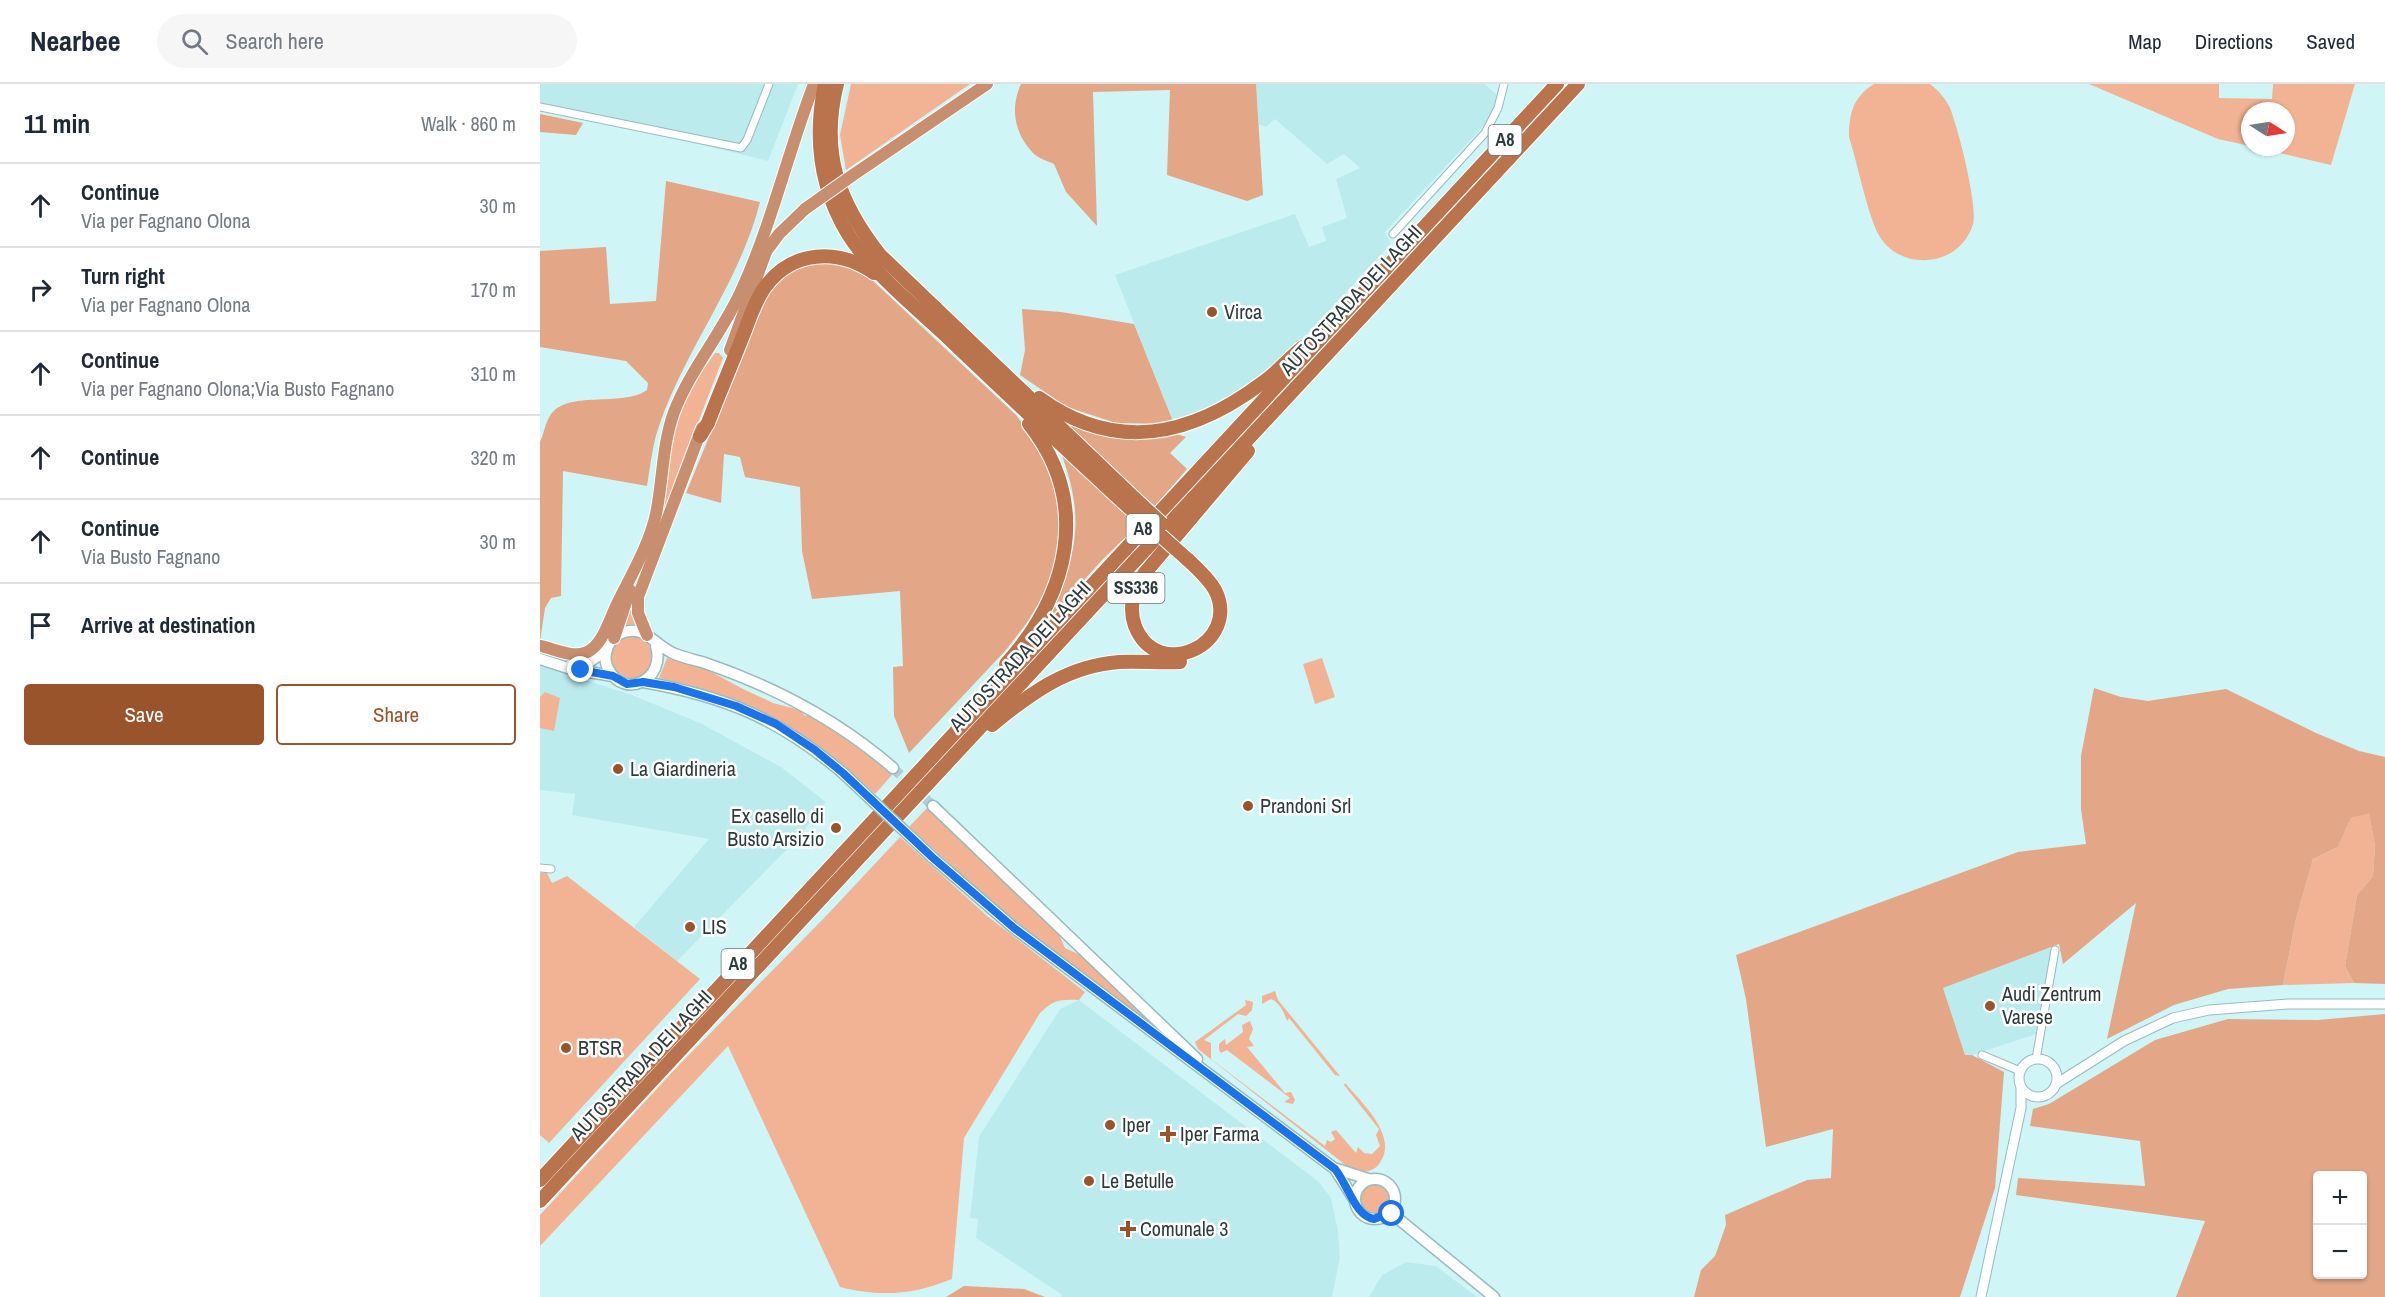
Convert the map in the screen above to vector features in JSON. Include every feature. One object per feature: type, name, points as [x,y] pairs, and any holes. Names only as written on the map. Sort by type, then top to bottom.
[{"type":"highway","points":[[614,638],[620,627],[639,560],[656,516],[664,448],[674,412],[689,381],[730,315],[744,286],[767,226],[814,84]]},
{"type":"highway","points":[[825,84],[819,121],[820,151],[833,203],[858,247],[897,290],[1002,389],[1190,555],[1212,571],[1223,586],[1228,600],[1226,627],[1221,639],[1211,649],[1183,662],[1119,662],[1069,672],[1037,689],[951,760]]},
{"type":"highway","points":[[837,84],[831,121],[831,150],[844,200],[857,226],[880,255],[977,348],[1127,499]]},
{"type":"highway","points":[[744,286],[778,234],[805,209],[987,84]]},
{"type":"highway","name":"AUTOSTRADA DEI LAGHI","points":[[540,1180],[937,749],[1557,84]]},
{"type":"highway","name":"AUTOSTRADA DEI LAGHI","points":[[540,1202],[1578,84]]},
{"type":"highway","points":[[647,635],[638,613],[638,597],[700,436],[766,252]]},
{"type":"highway","points":[[700,436],[708,423],[760,295],[785,267],[816,256],[840,257],[861,264],[897,290]]},
{"type":"highway","points":[[977,348],[1054,409],[1075,420],[1098,428],[1143,434],[1192,424],[1228,406],[1264,382],[1349,309]]},
{"type":"highway","points":[[937,749],[985,686],[1023,643],[1045,606],[1064,554],[1068,515],[1066,497],[1055,463],[1041,438],[1002,389]]},
{"type":"highway","name":"SS336","points":[[1190,555],[1215,589],[1220,614],[1213,634],[1204,644],[1181,654],[1169,655],[1151,648],[1138,633],[1131,605],[1135,589],[1144,574],[1253,446],[1274,411]]},
{"type":"highway","points":[[540,646],[572,654],[591,650],[600,638],[639,560]]},
{"type":"main road","points":[[613,676],[606,664],[607,650],[614,638],[630,631],[647,635],[656,646],[706,664],[820,715],[869,747],[893,768]]},
{"type":"main road","points":[[643,682],[656,670],[659,662],[656,646]]},
{"type":"main road","points":[[540,652],[572,663],[584,664],[607,650]]},
{"type":"main road","points":[[540,659],[571,669],[613,676],[627,684],[643,682],[674,687],[736,706],[776,724],[815,750],[843,773],[932,857],[1014,928],[1335,1169],[1354,1199],[1359,1212],[1369,1218],[1380,1219],[1390,1212],[1395,1202],[1393,1190],[1385,1181],[1368,1179],[1335,1169]]},
{"type":"main road","points":[[933,806],[1221,1082]]},
{"type":"main road","points":[[1354,1199],[1358,1187],[1368,1179]]},
{"type":"main road","points":[[1390,1212],[1494,1297]]},
{"type":"street","points":[[540,107],[741,148],[747,140],[769,84]]},
{"type":"street","points":[[1393,234],[1485,133],[1498,108],[1504,84]]},
{"type":"street","points":[[540,868],[551,869]]},
{"type":"street","points":[[2036,1059],[2055,950]]},
{"type":"street","points":[[2021,1088],[2028,1095],[2037,1097],[2049,1094],[2056,1084],[2078,1068],[2144,1030],[2173,1018],[2209,1010],[2288,1004],[2385,1004]]},
{"type":"street","points":[[1982,1055],[2020,1071]]},
{"type":"street","points":[[1981,1297],[2019,1117],[2020,1071],[2024,1064],[2036,1059],[2069,1069],[2078,1068]]},
{"type":"street","points":[[2052,1065],[2057,1076],[2056,1084]]},
{"type":"street","points":[[2019,1117],[2037,1097]]},
{"type":"shaded area","points":[[540,84],[798,84],[768,161],[540,105]]},
{"type":"shaded area","points":[[851,84],[970,84],[846,170],[840,135]]},
{"type":"shaded area","points":[[1021,84],[1256,84],[1263,195],[1247,201],[1167,175],[1170,90],[1093,92],[1097,226],[1066,192],[1054,164],[1035,155],[1022,137],[1015,111]]},
{"type":"shaded area","points":[[1256,84],[1485,84],[1498,96],[1490,119],[1385,232],[1391,244],[1298,344],[1266,374],[1232,399],[1174,424],[1115,275],[1295,214],[1309,247],[1326,241],[1322,227],[1347,218],[1336,179],[1360,168],[1344,154],[1327,164],[1275,119],[1266,127],[1259,124]]},
{"type":"shaded area","points":[[1874,84],[1930,84],[1942,95],[1950,108],[1966,166],[1974,214],[1973,224],[1967,238],[1957,249],[1944,256],[1931,260],[1916,260],[1903,256],[1890,248],[1880,237],[1876,228],[1849,137],[1851,114],[1857,100]]},
{"type":"shaded area","points":[[2089,84],[2219,84],[2219,98],[2272,99],[2273,84],[2355,84],[2331,165],[2292,156],[2295,156],[2295,102],[2241,102],[2241,144],[2218,139]]},
{"type":"shaded area","points":[[540,114],[583,123],[576,135],[540,132]]},
{"type":"shaded area","points":[[666,181],[760,202],[739,262],[668,402],[655,438],[647,486],[563,471],[561,596],[551,598],[545,608],[540,641],[540,442],[547,422],[558,408],[568,403],[636,395],[647,390],[648,383],[626,361],[540,347],[540,251],[606,247],[610,304],[656,301]]},
{"type":"shaded area","points":[[811,260],[855,264],[1016,415],[1039,446],[1062,507],[1058,556],[1045,593],[1026,624],[1005,651],[909,753],[894,716],[893,667],[903,666],[900,591],[812,599],[802,551],[800,487],[745,477],[740,457],[724,454],[721,503],[686,493],[770,289],[786,272]]},
{"type":"shaded area","points":[[1022,309],[1061,312],[1134,324],[1174,424],[1116,423],[1067,407],[1020,375],[1025,350]]},
{"type":"shaded area","points":[[715,353],[719,353],[723,358],[637,580],[633,595],[637,624],[625,625],[678,416],[691,387]]},
{"type":"shaded area","points":[[1051,415],[1097,433],[1126,436],[1164,434],[1186,437],[1170,453],[1187,469],[1155,506]]},
{"type":"shaded area","points":[[1060,450],[1138,525],[1102,560],[1050,618],[1067,574],[1075,535],[1073,496]]},
{"type":"shaded area","points":[[632,636],[647,642],[653,657],[647,672],[632,678],[617,672],[611,657],[617,642]]},
{"type":"shaded area","points":[[667,658],[708,670],[773,703],[800,710],[805,716],[808,714],[851,740],[853,745],[856,743],[892,775],[875,794],[826,752],[773,718],[725,697],[659,678]]},
{"type":"shaded area","points":[[1322,658],[1335,697],[1315,704],[1303,664]]},
{"type":"shaded area","points":[[540,666],[632,695],[702,724],[781,767],[826,802],[796,840],[677,961],[634,927],[709,839],[572,815],[575,794],[540,790]]},
{"type":"shaded area","points":[[2094,688],[2121,697],[2148,701],[2226,689],[2316,733],[2359,751],[2385,757],[2385,984],[2354,983],[2345,966],[2357,895],[2373,876],[2375,846],[2369,813],[2351,818],[2338,847],[2313,859],[2296,919],[2283,985],[2228,989],[2174,1005],[2107,1039],[2136,903],[2063,964],[2059,944],[1943,988],[1965,1055],[1972,1055],[2004,1072],[1995,1188],[1960,1297],[1694,1297],[1701,1270],[1715,1256],[1726,1225],[1725,1215],[1807,1180],[1831,1178],[1833,1129],[1766,1147],[1746,999],[1736,955],[2018,852],[2086,844],[2081,809],[2081,756]]},
{"type":"shaded area","points":[[545,692],[560,698],[554,731],[540,728],[540,697]]},
{"type":"shaded area","points":[[928,807],[1056,928],[1065,948],[1087,958],[1161,1032],[1011,920],[909,827]]},
{"type":"shaded area","points":[[2369,812],[2375,846],[2373,876],[2357,895],[2345,966],[2354,983],[2283,985],[2296,919],[2313,859],[2338,847],[2351,818]]},
{"type":"shaded area","points":[[900,837],[986,915],[1085,992],[1079,1000],[1058,1001],[1040,1013],[964,1138],[952,1279],[896,1293],[869,1292],[840,1287],[728,1046],[540,1246],[540,1215],[679,1065],[827,915]]},
{"type":"shaded area","points":[[540,873],[547,873],[552,883],[567,876],[700,979],[549,1143],[540,1135]]},
{"type":"shaded area","points":[[2054,946],[2039,1033],[1972,1055],[1965,1055],[1943,988]]},
{"type":"shaded area","points":[[1275,991],[1278,1000],[1340,1076],[1335,1075],[1289,1018],[1287,1021],[1277,1003],[1271,999],[1262,1004],[1262,996]]},
{"type":"shaded area","points":[[1079,1000],[1319,1182],[1331,1198],[1338,1231],[1340,1257],[1332,1297],[1062,1297],[1061,1294],[976,1238],[978,1219],[970,1218],[979,1137],[1060,1009]]},
{"type":"shaded area","points":[[1245,1000],[1253,1002],[1252,1010],[1246,1016],[1238,1014],[1204,1040],[1211,1043],[1211,1059],[1325,1146],[1327,1140],[1331,1142],[1335,1139],[1331,1132],[1336,1130],[1356,1153],[1358,1147],[1364,1153],[1372,1154],[1380,1146],[1376,1135],[1379,1129],[1344,1085],[1345,1083],[1376,1120],[1382,1132],[1385,1143],[1384,1154],[1377,1167],[1368,1171],[1353,1171],[1198,1049],[1195,1042],[1246,1005]]},
{"type":"shaded area","points":[[2385,1014],[2385,1297],[2176,1297],[2205,1221],[2016,1195],[2018,1178],[2145,1186],[2140,1141],[2030,1126],[2033,1109],[2049,1104],[2155,1040],[2228,1019],[2318,1020]]},
{"type":"shaded area","points":[[1250,1021],[1253,1029],[1249,1039],[1254,1046],[1247,1047],[1285,1093],[1291,1092],[1295,1100],[1293,1104],[1284,1102],[1290,1098],[1227,1050],[1221,1053],[1219,1050],[1219,1044],[1225,1039],[1226,1045],[1243,1032],[1242,1025]]},
{"type":"shaded area","points":[[1375,1185],[1385,1189],[1389,1199],[1385,1209],[1375,1213],[1365,1209],[1361,1199],[1365,1189]]},
{"type":"shaded area","points":[[1406,1262],[1436,1266],[1477,1297],[1369,1297],[1382,1275]]},
{"type":"shaded area","points":[[964,1286],[1024,1289],[1045,1297],[946,1297]]},
{"type":"tunnel","points":[[893,768],[933,806]]},
{"type":"place","name":"Virca","points":[[1212,312]]},
{"type":"place","name":"La Giardineria","points":[[618,769]]},
{"type":"place","name":"Prandoni Srl","points":[[1248,806]]},
{"type":"place","name":"Ex casello di Busto Arsizio","points":[[836,828]]},
{"type":"place","name":"LIS","points":[[690,927]]},
{"type":"place","name":"Audi Zentrum Varese","points":[[1990,1006]]},
{"type":"place","name":"BTSR","points":[[566,1048]]},
{"type":"place","name":"Iper","points":[[1110,1125]]},
{"type":"place","name":"Iper Farma","points":[[1168,1134]]},
{"type":"place","name":"Le Betulle","points":[[1089,1181]]},
{"type":"place","name":"Comunale 3","points":[[1128,1229]]},
{"type":"route","points":[[581,670],[613,676],[627,684],[643,682],[674,687],[736,706],[776,724],[815,750],[1014,928],[1335,1169],[1346,1182],[1356,1207],[1363,1216],[1380,1219],[1390,1212],[1392,1214]]}]
